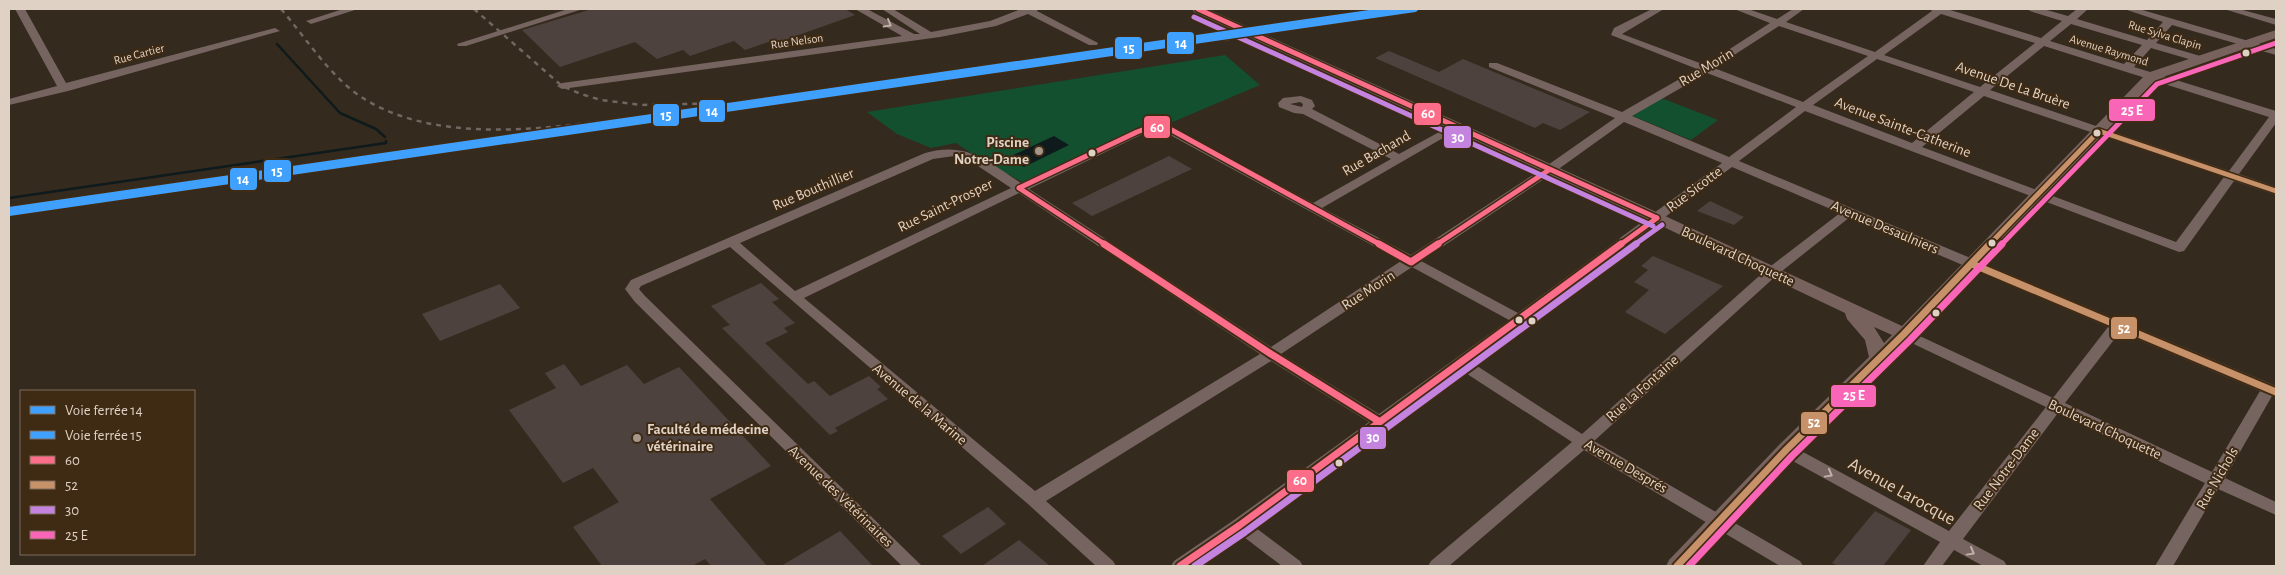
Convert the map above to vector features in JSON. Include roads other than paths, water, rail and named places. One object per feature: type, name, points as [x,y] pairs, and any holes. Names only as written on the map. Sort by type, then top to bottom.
[{"type":"main road","name":"Boulevard Choquette","points":[[1198,9],[1657,218],[1904,334]]},
{"type":"main road","points":[[1678,566],[1786,450],[1879,360],[2152,76],[2276,34]]},
{"type":"main road","points":[[1844,306],[1895,319],[1915,316],[1926,311]]},
{"type":"main road","points":[[1844,306],[1862,322],[1874,338],[1879,360]]},
{"type":"street","points":[[20,9],[64,89]]},
{"type":"street","points":[[312,20],[353,9]]},
{"type":"street","points":[[462,44],[578,9]]},
{"type":"street","points":[[887,9],[929,35]]},
{"type":"street","points":[[1029,9],[1093,43]]},
{"type":"street","name":"Rue Nelson","points":[[562,86],[911,38],[992,24],[1029,9]]},
{"type":"street","name":"Avenue Sainte-Catherine","points":[[1658,9],[1618,30],[1616,35],[2179,248],[2232,176]]},
{"type":"street","name":"Avenue De La Bruère","points":[[1739,9],[2276,191]]},
{"type":"street","name":"Rue Morin","points":[[1034,500],[1271,354],[1549,170],[1623,117],[1656,96],[1706,69],[1799,9]]},
{"type":"street","name":"Avenue Raymond","points":[[1939,9],[2276,115]]},
{"type":"street","name":"Rue Sicotte","points":[[1180,566],[1240,525],[1657,218],[1803,107],[1939,9]]},
{"type":"street","name":"Rue Sylva Clapin","points":[[2033,9],[2203,60]]},
{"type":"street","points":[[1914,147],[2083,9]]},
{"type":"street","points":[[2129,9],[2160,13],[2170,21],[2276,52]]},
{"type":"street","points":[[2229,9],[2276,22]]},
{"type":"street","points":[[865,10],[911,38]]},
{"type":"street","points":[[2127,68],[2170,21]]},
{"type":"street","name":"Rue Cartier","points":[[9,102],[64,89],[276,31]]},
{"type":"street","name":"Avenue Desaulniers","points":[[1493,65],[1623,117],[2272,390]]},
{"type":"street","points":[[1305,110],[1398,158]]},
{"type":"street","points":[[2232,176],[2276,115]]},
{"type":"street","name":"Rue Saint-Prosper","points":[[794,297],[1150,127],[1168,128],[1313,208]]},
{"type":"street","name":"Rue Bachand","points":[[1313,208],[1362,182],[1398,158],[1456,128]]},
{"type":"street","name":"Rue Bouthillier","points":[[640,299],[632,289],[636,283],[945,151],[959,151],[979,161],[1271,354],[1380,422]]},
{"type":"street","points":[[1313,208],[1518,319]]},
{"type":"street","name":"Rue La Fontaine","points":[[1437,566],[1583,442],[1772,272],[1849,212]]},
{"type":"street","name":"Avenue de la Marine","points":[[732,242],[794,297],[1034,500],[1107,566]]},
{"type":"street","name":"Avenue des Vétérinaires","points":[[640,299],[913,566]]},
{"type":"street","name":"Rue Notre-Dame","points":[[1932,566],[2116,325]]},
{"type":"street","name":"Boulevard Choquette","points":[[1904,334],[2276,509]]},
{"type":"street","name":"Avenue Després","points":[[1460,362],[1583,442],[1794,566]]},
{"type":"street","name":"Rue Nichols","points":[[2164,566],[2215,480],[2272,390]]},
{"type":"street","name":"Avenue Larocque","points":[[1786,450],[1998,566]]},
{"type":"street","points":[[1240,525],[1294,566]]},
{"type":"waterway","points":[[277,44],[340,113],[376,129],[385,137]]},
{"type":"waterway","points":[[9,198],[386,143],[386,141]]},
{"type":"railway","points":[[281,9],[342,82],[366,100],[398,115],[432,124],[469,129],[507,130],[583,124],[653,114]]},
{"type":"railway","points":[[474,9],[562,86],[581,94],[601,100],[642,105],[726,103]]},
{"type":"railway","points":[[1224,40],[1280,31]]},
{"type":"rail line","name":"15","points":[[9,210],[1397,9]]},
{"type":"rail line","name":"14","points":[[9,213],[1415,9]]},
{"type":"place","name":"Piscine Notre-Dame","points":[[1039,151]]},
{"type":"place","name":"Faculté de médecine vétérinaire","points":[[637,438]]}]
